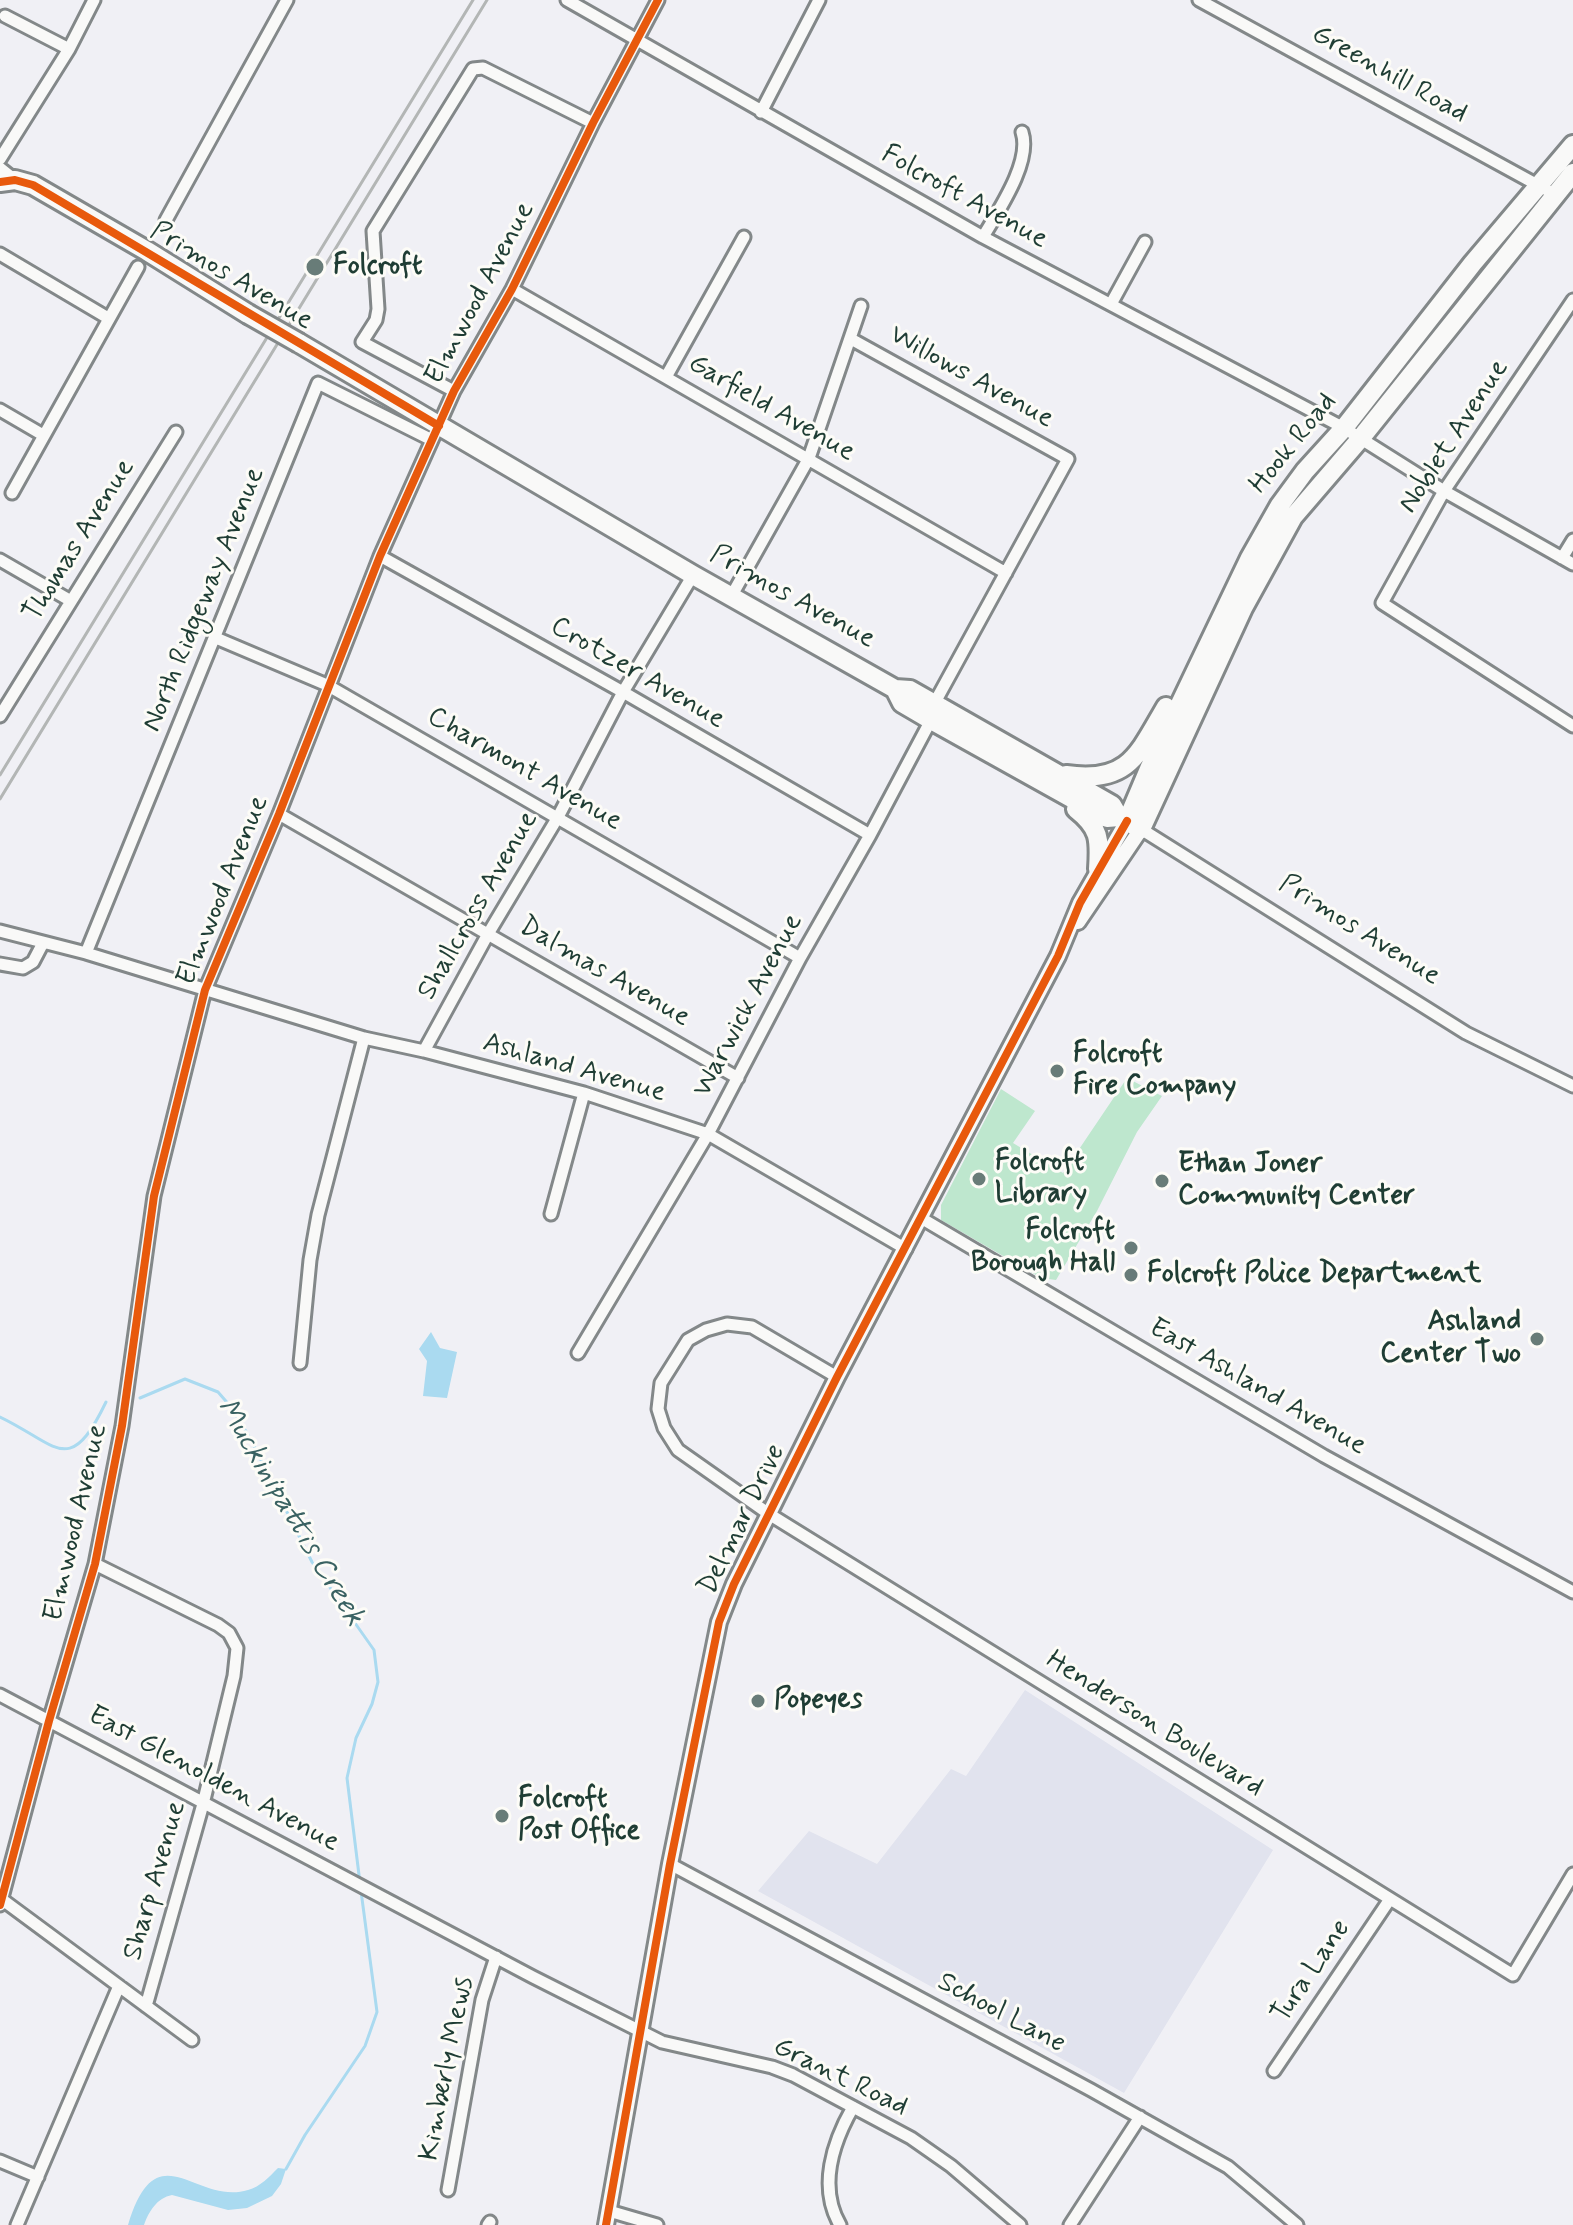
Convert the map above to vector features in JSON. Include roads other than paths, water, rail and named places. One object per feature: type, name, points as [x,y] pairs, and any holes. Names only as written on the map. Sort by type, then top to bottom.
[{"type":"main road","name":"Hook Road","points":[[1129,822],[1283,532],[1538,184],[1573,145]]},
{"type":"main road","name":"Hook Road","points":[[1129,822],[1199,664],[1268,523],[1292,487],[1352,434],[1573,173]]},
{"type":"main road","name":"Primos Avenue","points":[[8,181],[28,183],[55,197],[299,343],[435,433],[732,595],[895,689],[902,703],[932,712],[1052,780],[1107,818],[1129,822]]},
{"type":"main road","points":[[1052,780],[1105,776],[1131,763],[1169,701],[1199,664]]},
{"type":"main road","points":[[1052,780],[1095,826],[1100,846],[1098,869]]},
{"type":"street","points":[[0,159],[69,49],[94,0]]},
{"type":"street","points":[[166,220],[287,0]]},
{"type":"street","name":"Folcroft Avenue","points":[[567,0],[983,237],[1352,434],[1444,491],[1573,564]]},
{"type":"street","name":"Elmwood Avenue","points":[[1,1901],[95,1564],[122,1426],[154,1196],[205,990],[279,814],[380,556],[454,391],[512,289],[593,123],[658,0]]},
{"type":"street","points":[[761,112],[819,0]]},
{"type":"street","name":"Greenhill Road","points":[[1199,0],[1554,194]]},
{"type":"street","points":[[5,16],[69,49]]},
{"type":"street","points":[[454,391],[362,342],[376,320],[378,309],[373,231],[473,69],[483,68],[593,123]]},
{"type":"street","points":[[983,237],[1025,152],[1022,132]]},
{"type":"street","name":"Primos Avenue","points":[[0,168],[8,181]]},
{"type":"street","points":[[666,377],[744,237]]},
{"type":"street","points":[[1111,304],[1145,242]]},
{"type":"street","points":[[0,254],[108,318]]},
{"type":"street","points":[[12,493],[138,267]]},
{"type":"street","name":"Garfield Avenue","points":[[512,289],[1006,573]]},
{"type":"street","name":"Noblet Avenue","points":[[1573,300],[1444,491],[1382,603],[1573,726]]},
{"type":"street","points":[[732,595],[809,458],[861,306]]},
{"type":"street","name":"Willows Avenue","points":[[851,339],[1068,459]]},
{"type":"street","name":"North Ridgeway Avenue","points":[[86,953],[318,383],[435,433]]},
{"type":"street","points":[[0,410],[43,435]]},
{"type":"street","name":"Thomas Avenue","points":[[0,716],[176,432]]},
{"type":"street","name":"Warwick Avenue","points":[[578,1353],[708,1134],[1068,459]]},
{"type":"street","points":[[1562,558],[1573,540]]},
{"type":"street","name":"Crotzer Avenue","points":[[380,556],[870,835]]},
{"type":"street","points":[[0,560],[71,601]]},
{"type":"street","name":"Shallcross Avenue","points":[[424,1051],[488,934],[558,817],[623,692],[693,575]]},
{"type":"street","name":"Charmont Avenue","points":[[216,638],[327,685],[800,958]]},
{"type":"street","name":"Dalmas Avenue","points":[[279,814],[738,1078]]},
{"type":"street","name":"Primos Avenue","points":[[1129,822],[1466,1033],[1573,1086]]},
{"type":"street","name":"Delmar Drive","points":[[1068,936],[1080,903],[1098,869],[1129,822]]},
{"type":"street","name":"Delmar Drive","points":[[607,2218],[670,1864],[719,1622],[734,1584],[837,1377],[1129,822]]},
{"type":"street","points":[[0,931],[86,953],[205,990]]},
{"type":"street","points":[[0,964],[23,968],[33,962],[43,943]]},
{"type":"street","name":"Ashland Avenue","points":[[205,990],[364,1038],[584,1093],[708,1134],[906,1249]]},
{"type":"street","points":[[300,1363],[310,1260],[318,1215],[364,1038]]},
{"type":"street","points":[[551,1214],[584,1093]]},
{"type":"street","name":"East Ashland Avenue","points":[[921,1218],[1324,1456],[1573,1592]]},
{"type":"street","name":"Henderson Boulevard","points":[[837,1377],[752,1327],[727,1324],[706,1330],[688,1340],[661,1383],[658,1409],[664,1428],[678,1450],[769,1514],[1513,1975],[1573,1874]]},
{"type":"street","name":"Sharp Avenue","points":[[95,1564],[218,1625],[229,1633],[237,1648],[234,1676],[203,1804],[146,2006]]},
{"type":"street","name":"East Glenolden Avenue","points":[[0,1695],[203,1804],[361,1884]]},
{"type":"street","name":"School Lane","points":[[670,1864],[1228,2167],[1297,2225]]},
{"type":"street","name":"Grant Road","points":[[361,1884],[662,2042],[772,2067],[793,2075],[921,2145],[951,2166],[1020,2225]]},
{"type":"street","name":"Tura Lane","points":[[1274,2071],[1390,1899]]},
{"type":"street","points":[[1,1901],[192,2040]]},
{"type":"street","name":"Kimberly Mews","points":[[448,2190],[482,2000],[496,1957]]},
{"type":"street","name":"Sharp Avenue","points":[[17,2225],[119,1986]]},
{"type":"street","points":[[840,2225],[829,2181],[830,2169],[833,2150],[853,2107]]},
{"type":"street","points":[[1070,2225],[1140,2117]]},
{"type":"street","points":[[0,2161],[38,2177]]},
{"type":"street","points":[[607,2218],[657,2225]]},
{"type":"water","points":[[431,1332],[440,1348],[457,1352],[447,1398],[423,1396],[427,1361],[419,1349]]},
{"type":"water","points":[[278,2168],[286,2169],[281,2184],[272,2196],[247,2208],[228,2210],[172,2195],[154,2206],[144,2225],[128,2225],[139,2197],[152,2181],[165,2176],[229,2192],[252,2189]]},
{"type":"waterway","name":"Muckinipattis Creek","points":[[140,1398],[185,1379],[218,1392],[250,1438],[312,1562],[374,1650],[378,1682],[372,1704],[356,1738],[347,1778],[360,1883]]},
{"type":"waterway","name":"Muckinipattis Creek","points":[[0,1417],[49,1444],[71,1448],[82,1441],[106,1402]]},
{"type":"waterway","name":"Muckinipattis Creek","points":[[286,2169],[365,2046],[377,2012],[361,1891]]},
{"type":"railway","points":[[0,775],[473,0]]},
{"type":"railway","points":[[0,799],[487,0]]},
{"type":"place","name":"Folcroft","points":[[315,267]]},
{"type":"place","name":"Folcroft Fire Company","points":[[1057,1071]]},
{"type":"place","name":"Folcroft Library","points":[[979,1179]]},
{"type":"place","name":"Ethan Joner Community Center","points":[[1162,1181]]},
{"type":"place","name":"Folcroft Borough Hall","points":[[1131,1248]]},
{"type":"place","name":"Folcroft Police Department","points":[[1131,1275]]},
{"type":"place","name":"Ashland Center Two","points":[[1537,1339]]},
{"type":"place","name":"Popeyes","points":[[758,1701]]},
{"type":"place","name":"Folcroft Post Office","points":[[502,1816]]}]
